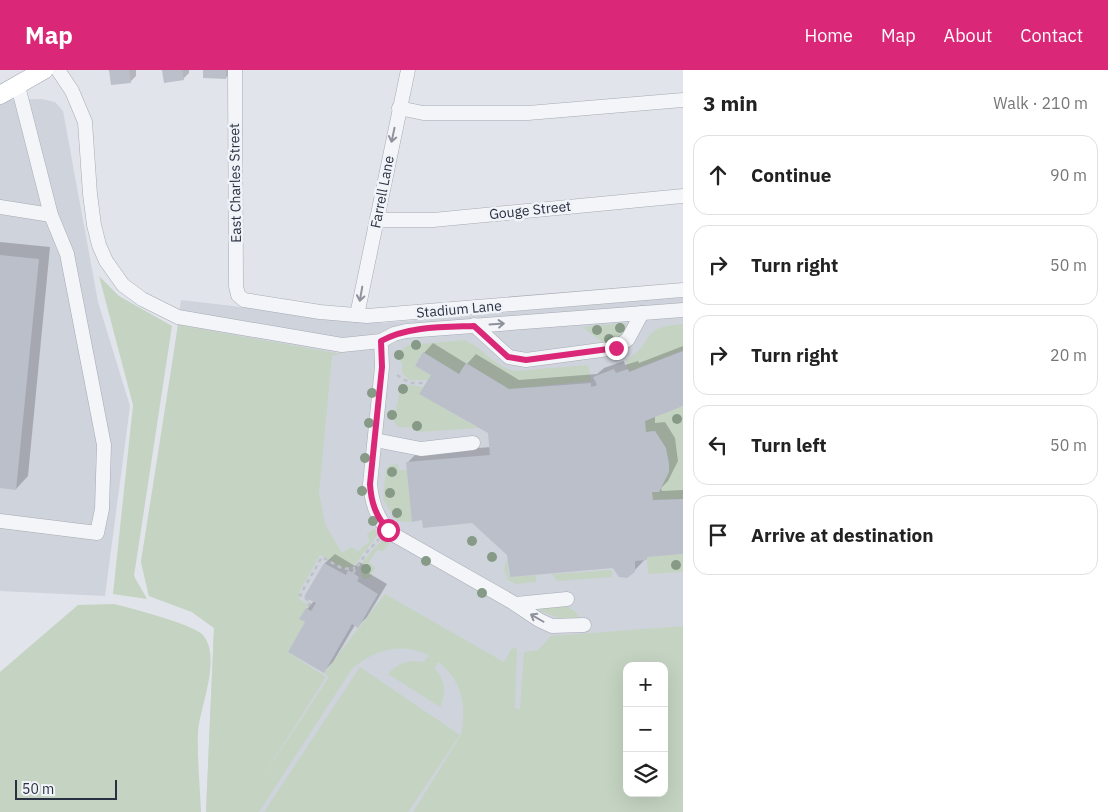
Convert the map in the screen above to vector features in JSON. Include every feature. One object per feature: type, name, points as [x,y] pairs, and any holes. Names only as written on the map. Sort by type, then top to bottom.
[{"type":"main road","points":[[0,95],[44,70]]},
{"type":"street","points":[[58,70],[72,91],[85,122],[94,225],[99,245],[106,261],[123,285],[148,303],[178,316],[342,345],[381,341],[394,334],[406,331],[683,310]]},
{"type":"street","name":"East Charles Street","points":[[235,70],[236,286],[238,295]]},
{"type":"street","name":"Farrell Lane","points":[[358,315],[408,70]]},
{"type":"street","points":[[0,521],[97,533],[102,509],[104,445],[67,254],[51,215],[18,86]]},
{"type":"street","points":[[399,108],[423,113],[528,113],[683,100]]},
{"type":"street","name":"Gouge Street","points":[[376,220],[434,220],[683,196]]},
{"type":"street","points":[[0,207],[51,215]]},
{"type":"street","name":"Stadium Lane","points":[[238,295],[244,300],[260,304],[358,315],[421,313],[683,290]]},
{"type":"street","points":[[474,326],[508,357],[526,360],[616,348],[628,339],[642,313]]},
{"type":"street","points":[[381,341],[382,367],[370,484],[371,501],[379,520],[388,530],[552,626],[584,625]]},
{"type":"street","points":[[375,440],[421,449],[473,443]]},
{"type":"street","points":[[516,604],[567,599]]},
{"type":"path","points":[[398,375],[410,383],[426,383]]},
{"type":"path","points":[[353,573],[355,568],[388,530]]},
{"type":"path","points":[[308,606],[311,602],[300,595],[322,557],[343,569],[355,568]]},
{"type":"shaded area","points":[[42,99],[55,102],[63,111],[98,302],[130,406],[105,596],[0,591],[0,100]]},
{"type":"shaded area","points":[[683,297],[683,812],[206,812],[214,628],[192,612],[149,596],[141,562],[171,376],[181,300],[381,323]]},
{"type":"green space","points":[[99,276],[119,296],[172,326],[134,576],[147,599],[113,594],[133,405]]},
{"type":"green space","points":[[624,323],[629,328],[623,339],[605,344],[582,327]]},
{"type":"green space","points":[[683,324],[683,350],[630,371],[627,369],[626,360],[641,348],[652,332],[659,328]]},
{"type":"green space","points":[[178,325],[341,354],[332,356],[319,493],[325,524],[342,553],[351,547],[358,551],[370,541],[367,534],[374,528],[378,534],[354,566],[343,568],[320,555],[299,592],[299,599],[308,605],[300,619],[305,622],[288,652],[326,677],[261,780],[329,677],[324,673],[385,594],[504,662],[512,648],[517,649],[515,708],[520,709],[524,652],[538,650],[551,636],[683,626],[683,812],[413,812],[461,735],[463,704],[461,694],[453,677],[438,662],[435,668],[441,677],[444,687],[444,696],[440,707],[388,674],[404,662],[424,662],[428,656],[434,659],[424,653],[413,650],[392,649],[370,656],[352,669],[259,812],[206,812],[214,628],[192,612],[149,596],[141,562]]},
{"type":"green space","points":[[464,340],[501,365],[515,371],[588,365],[591,381],[509,389],[466,363],[459,374],[423,352],[415,366],[431,375],[428,380],[409,380],[402,373],[402,363],[395,357],[397,352],[409,345]]},
{"type":"green space","points":[[401,384],[424,387],[420,394],[478,428],[419,432],[417,428],[398,427],[389,415],[396,409]]},
{"type":"green space","points":[[683,406],[683,499],[653,500],[652,492],[659,492],[664,483],[667,475],[668,461],[664,447],[655,431],[646,432],[645,421]]},
{"type":"green space","points":[[398,464],[399,470],[407,470],[412,522],[397,521],[383,499],[386,469],[390,465]]},
{"type":"green space","points":[[383,539],[390,542],[383,551],[377,550],[369,562],[375,568],[370,578],[363,579],[360,569],[364,560]]},
{"type":"green space","points":[[683,554],[683,572],[648,574],[647,557]]},
{"type":"green space","points":[[507,558],[509,577],[536,575],[536,582],[516,584],[508,580],[504,570]]},
{"type":"green space","points":[[612,570],[612,577],[557,581],[552,574]]},
{"type":"green space","points":[[114,604],[188,626],[203,635],[208,645],[211,656],[210,669],[198,732],[201,812],[0,812],[0,672],[78,605]]},
{"type":"green space","points":[[562,604],[575,611],[580,619],[565,620],[540,611],[539,605]]},
{"type":"green space","points":[[360,667],[460,735],[408,812],[264,812]]},
{"type":"building","points":[[109,70],[129,70],[131,83],[111,85]]},
{"type":"building","points":[[162,70],[182,70],[184,80],[164,83]]},
{"type":"building","points":[[203,70],[226,70],[226,79],[203,78]]},
{"type":"building","points":[[0,255],[39,259],[16,490],[0,488]]},
{"type":"building","points":[[683,351],[683,406],[645,421],[646,432],[655,431],[666,448],[669,464],[669,472],[659,492],[652,492],[653,500],[683,499],[683,554],[647,557],[647,560],[635,561],[635,572],[627,578],[619,577],[613,568],[510,577],[507,555],[472,523],[423,528],[422,520],[412,522],[406,462],[490,455],[488,433],[419,394],[431,375],[415,366],[423,352],[459,374],[466,363],[509,389],[591,383],[591,387],[597,385],[593,377],[614,369],[616,373],[628,369],[629,372]]},
{"type":"building","points":[[324,563],[346,575],[348,570],[359,577],[357,581],[378,594],[358,628],[352,624],[324,673],[288,652],[305,622],[299,619],[306,608],[311,611],[316,603],[304,597]]},
{"type":"route","points":[[388,530],[379,520],[371,501],[370,484],[382,367],[381,341],[394,334],[406,331],[474,326],[508,357],[526,360],[616,348]]}]
